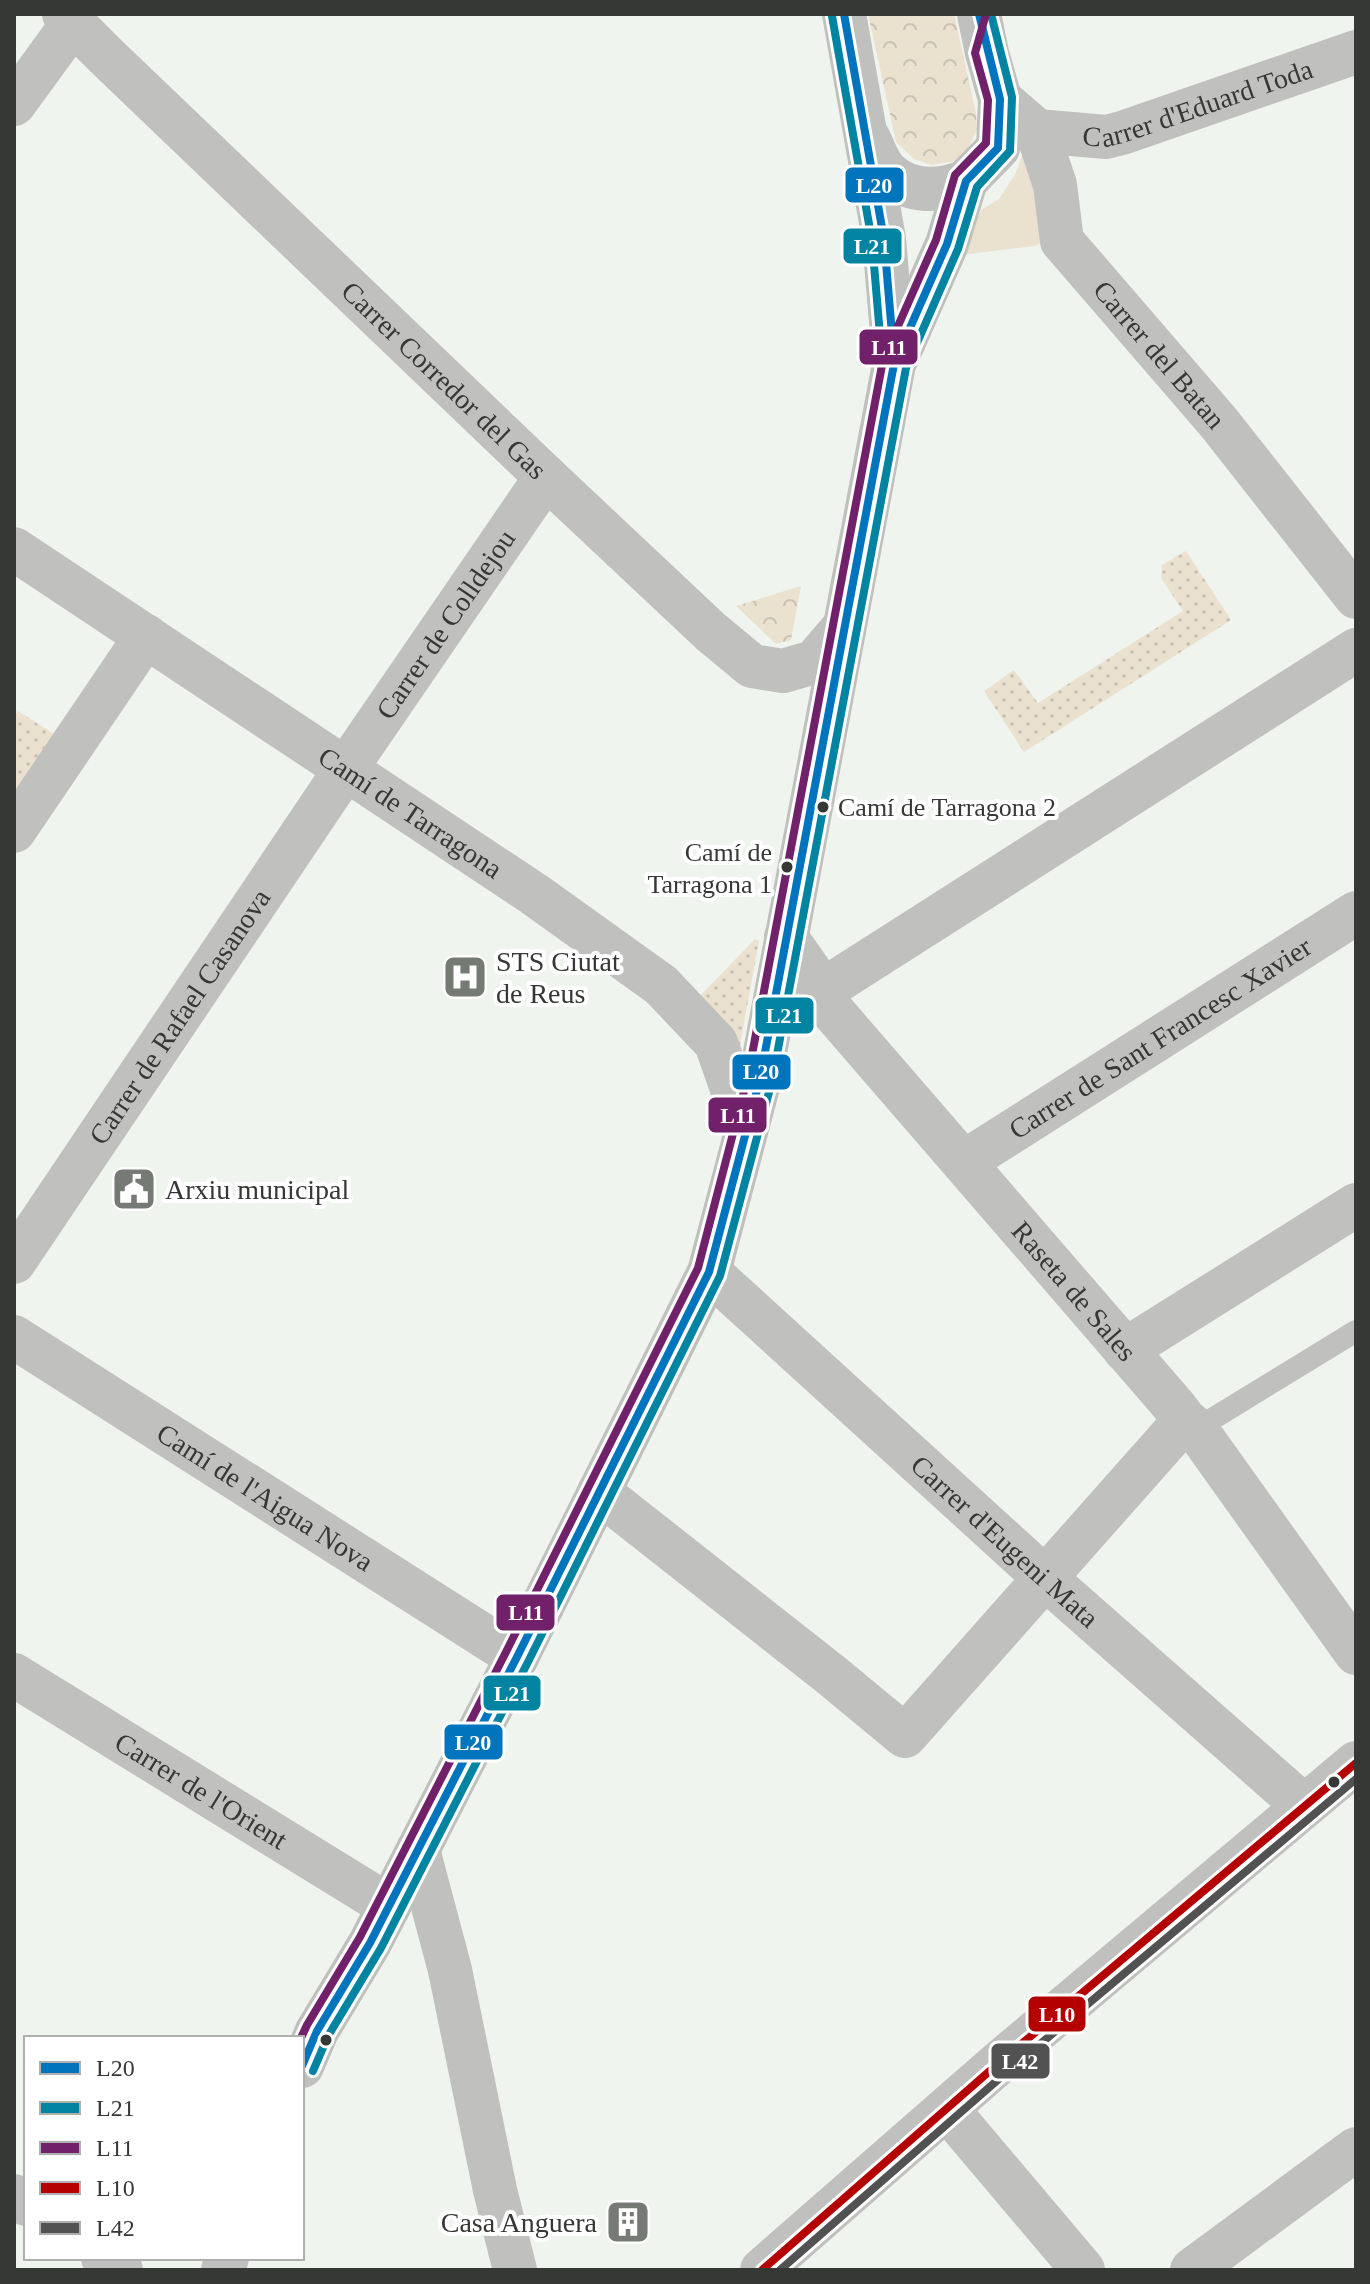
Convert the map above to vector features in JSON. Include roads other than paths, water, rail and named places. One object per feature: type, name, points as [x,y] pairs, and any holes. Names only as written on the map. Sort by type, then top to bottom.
[{"type":"street","points":[[844,14],[884,239],[894,364]]},
{"type":"street","points":[[14,104],[68,18]]},
{"type":"street","name":"Carrer Corredor del Gas","points":[[68,18],[546,477],[711,632],[752,666],[783,671],[814,662],[844,627]]},
{"type":"street","points":[[864,130],[886,172],[906,184],[927,190],[946,189],[966,181],[998,148],[1000,99],[988,27]]},
{"type":"street","name":"Carrer d'Eduard Toda","points":[[1037,131],[1106,137],[1356,52]]},
{"type":"street","points":[[1000,99],[1037,131]]},
{"type":"street","name":"Carrer del Batan","points":[[1037,131],[1055,185],[1062,241],[1219,423],[1356,597]]},
{"type":"street","points":[[304,2061],[317,2031],[380,1924],[418,1850],[709,1272],[760,1079],[894,364],[947,244],[966,181]]},
{"type":"street","name":"Carrer de Colldejou","points":[[345,770],[546,477]]},
{"type":"street","name":"Camí de Tarragona","points":[[14,549],[534,894],[661,985],[716,1043],[746,1129]]},
{"type":"street","points":[[14,831],[146,636]]},
{"type":"street","points":[[760,1079],[811,1015],[823,990],[1356,650]]},
{"type":"street","name":"Carrer de Rafael Casanova","points":[[14,1262],[345,770]]},
{"type":"street","name":"Carrer de Sant Francesc Xavier","points":[[964,1162],[1356,913]]},
{"type":"street","name":"Raseta de Sales","points":[[786,937],[823,990],[829,1007],[1190,1425],[1356,1653]]},
{"type":"street","points":[[1125,1350],[1356,1205]]},
{"type":"street","name":"Carrer d'Eugeni Mata","points":[[709,1272],[1045,1578],[1304,1806]]},
{"type":"street","name":"Camí de l'Aigua Nova","points":[[14,1337],[517,1657]]},
{"type":"street","points":[[599,1492],[905,1736],[1045,1578],[1190,1425]]},
{"type":"street","name":"Carrer de l'Orient","points":[[14,1675],[380,1924]]},
{"type":"street","points":[[762,2270],[1356,1763]]},
{"type":"street","points":[[418,1850],[450,1970],[495,2190],[515,2270]]},
{"type":"street","points":[[380,1924],[405,1940],[428,1944],[450,1970]]},
{"type":"street","points":[[947,2109],[1083,2270]]},
{"type":"street","points":[[1192,2270],[1356,2149]]},
{"type":"lane","points":[[1190,1425],[1356,1331]]},
{"type":"place","name":"Camí de Tarragona 2","points":[[823,807]]},
{"type":"place","name":"Camí de Tarragona 1","points":[[787,867]]},
{"type":"place","name":"STS Ciutat de Reus","points":[[465,977]]},
{"type":"place","name":"Arxiu municipal","points":[[134,1189]]},
{"type":"place","name":"Casa Anguera","points":[[628,2222]]}]
